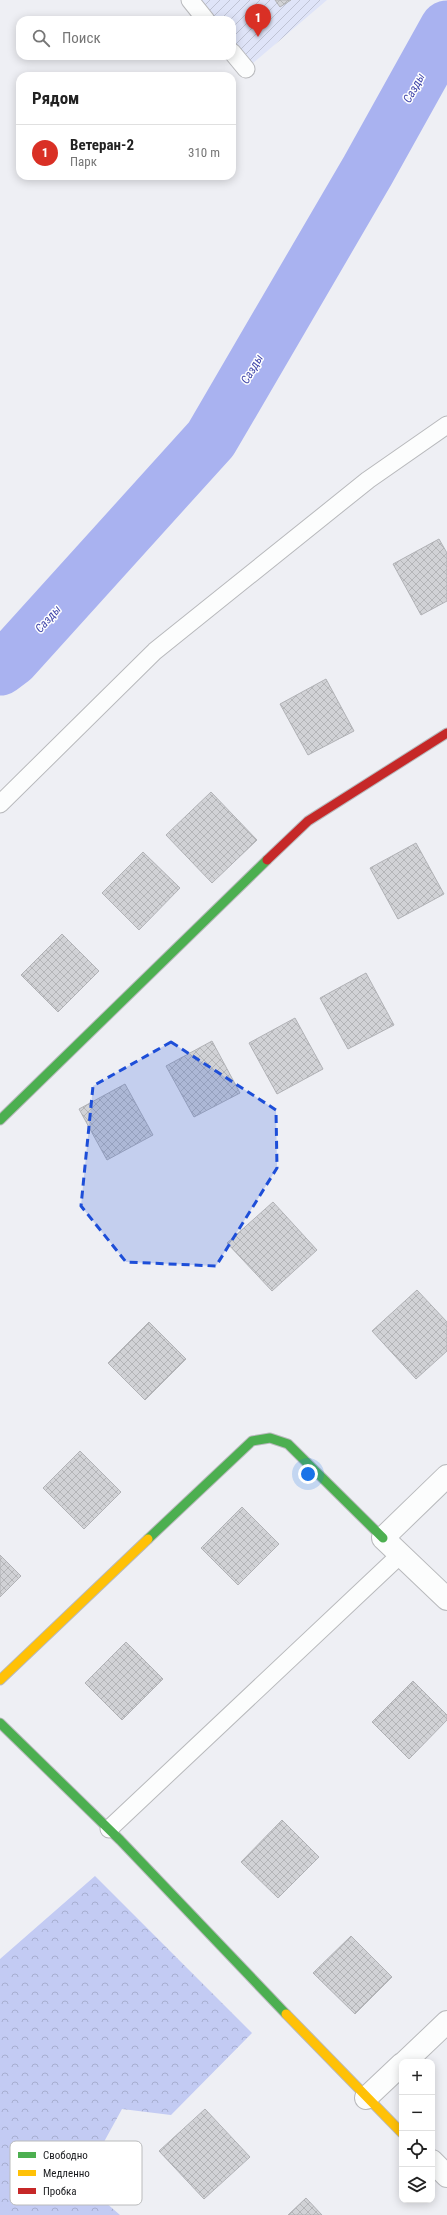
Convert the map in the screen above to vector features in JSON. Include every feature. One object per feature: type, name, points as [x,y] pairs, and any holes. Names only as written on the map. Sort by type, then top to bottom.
[{"type":"street","points":[[0,1120],[308,821],[447,733]]},
{"type":"street","points":[[0,1680],[252,1442],[270,1438],[288,1444],[400,1555],[447,1599]]},
{"type":"street","points":[[383,1538],[447,1476]]},
{"type":"street","points":[[0,1724],[109,1829],[366,2098],[400,2131]]},
{"type":"street","points":[[408,2059],[447,2022]]},
{"type":"street","points":[[366,2098],[399,2067]]},
{"type":"street","points":[[435,2165],[447,2176]]},
{"type":"lane","points":[[190,0],[203,16]]},
{"type":"lane","points":[[236,57],[246,69]]},
{"type":"lane","points":[[0,804],[155,651],[368,480],[447,425]]},
{"type":"lane","points":[[109,1829],[400,1555]]},
{"type":"highlighted area","points":[[171,1042],[276,1110],[277,1168],[216,1266],[126,1262],[81,1206],[93,1086]]},
{"type":"green space","points":[[95,1876],[252,2033],[171,2115],[122,2109],[104,2141],[10,2141],[10,2205],[108,2205],[120,2215],[0,2215],[0,1959]]},
{"type":"shaded area","points":[[181,0],[327,0],[246,69],[236,58],[236,16],[196,16]]},
{"type":"building","points":[[275,0],[291,0],[280,7]]},
{"type":"building","points":[[439,539],[447,553],[447,601],[421,615],[393,564]]},
{"type":"building","points":[[326,679],[354,731],[308,755],[280,704]]},
{"type":"building","points":[[211,792],[257,840],[212,883],[166,835]]},
{"type":"building","points":[[416,843],[444,894],[398,919],[370,868]]},
{"type":"building","points":[[143,852],[180,888],[139,930],[102,893]]},
{"type":"building","points":[[62,934],[99,971],[58,1012],[21,975]]},
{"type":"building","points":[[366,973],[394,1025],[348,1049],[320,998]]},
{"type":"building","points":[[295,1018],[323,1069],[277,1094],[249,1043]]},
{"type":"building","points":[[212,1041],[240,1093],[194,1117],[166,1066]]},
{"type":"building","points":[[125,1084],[153,1135],[107,1160],[79,1109]]},
{"type":"building","points":[[273,1202],[317,1250],[272,1291],[227,1243]]},
{"type":"building","points":[[417,1290],[447,1322],[447,1351],[416,1379],[372,1331]]},
{"type":"building","points":[[149,1322],[186,1359],[145,1400],[108,1363]]},
{"type":"building","points":[[80,1451],[121,1492],[84,1529],[43,1488]]},
{"type":"building","points":[[242,1507],[279,1544],[238,1585],[201,1548]]},
{"type":"building","points":[[0,1555],[21,1576],[0,1597]]},
{"type":"building","points":[[126,1642],[163,1679],[122,1720],[85,1683]]},
{"type":"building","points":[[413,1681],[447,1715],[447,1720],[409,1759],[372,1722]]},
{"type":"building","points":[[282,1820],[319,1857],[278,1898],[241,1862]]},
{"type":"building","points":[[351,1936],[392,1977],[355,2014],[313,1973]]},
{"type":"building","points":[[205,2109],[250,2157],[204,2199],[159,2151]]},
{"type":"building","points":[[306,2198],[322,2215],[288,2215]]},
{"type":"waterway","name":"Сазды","points":[[0,668],[12,659],[211,439],[368,170],[447,28]]},
{"type":"traffic: fast","points":[[0,1120],[267,860]]},
{"type":"traffic: fast","points":[[148,1539],[252,1441],[270,1438],[288,1444],[383,1538]]},
{"type":"traffic: fast","points":[[0,1723],[120,1840],[286,2014]]},
{"type":"traffic: slow","points":[[0,1680],[148,1539]]},
{"type":"traffic: slow","points":[[286,2014],[400,2131]]},
{"type":"traffic: jam","points":[[267,860],[308,821],[447,733]]},
{"type":"place","name":"Ветеран-2","points":[[258,37]]}]
